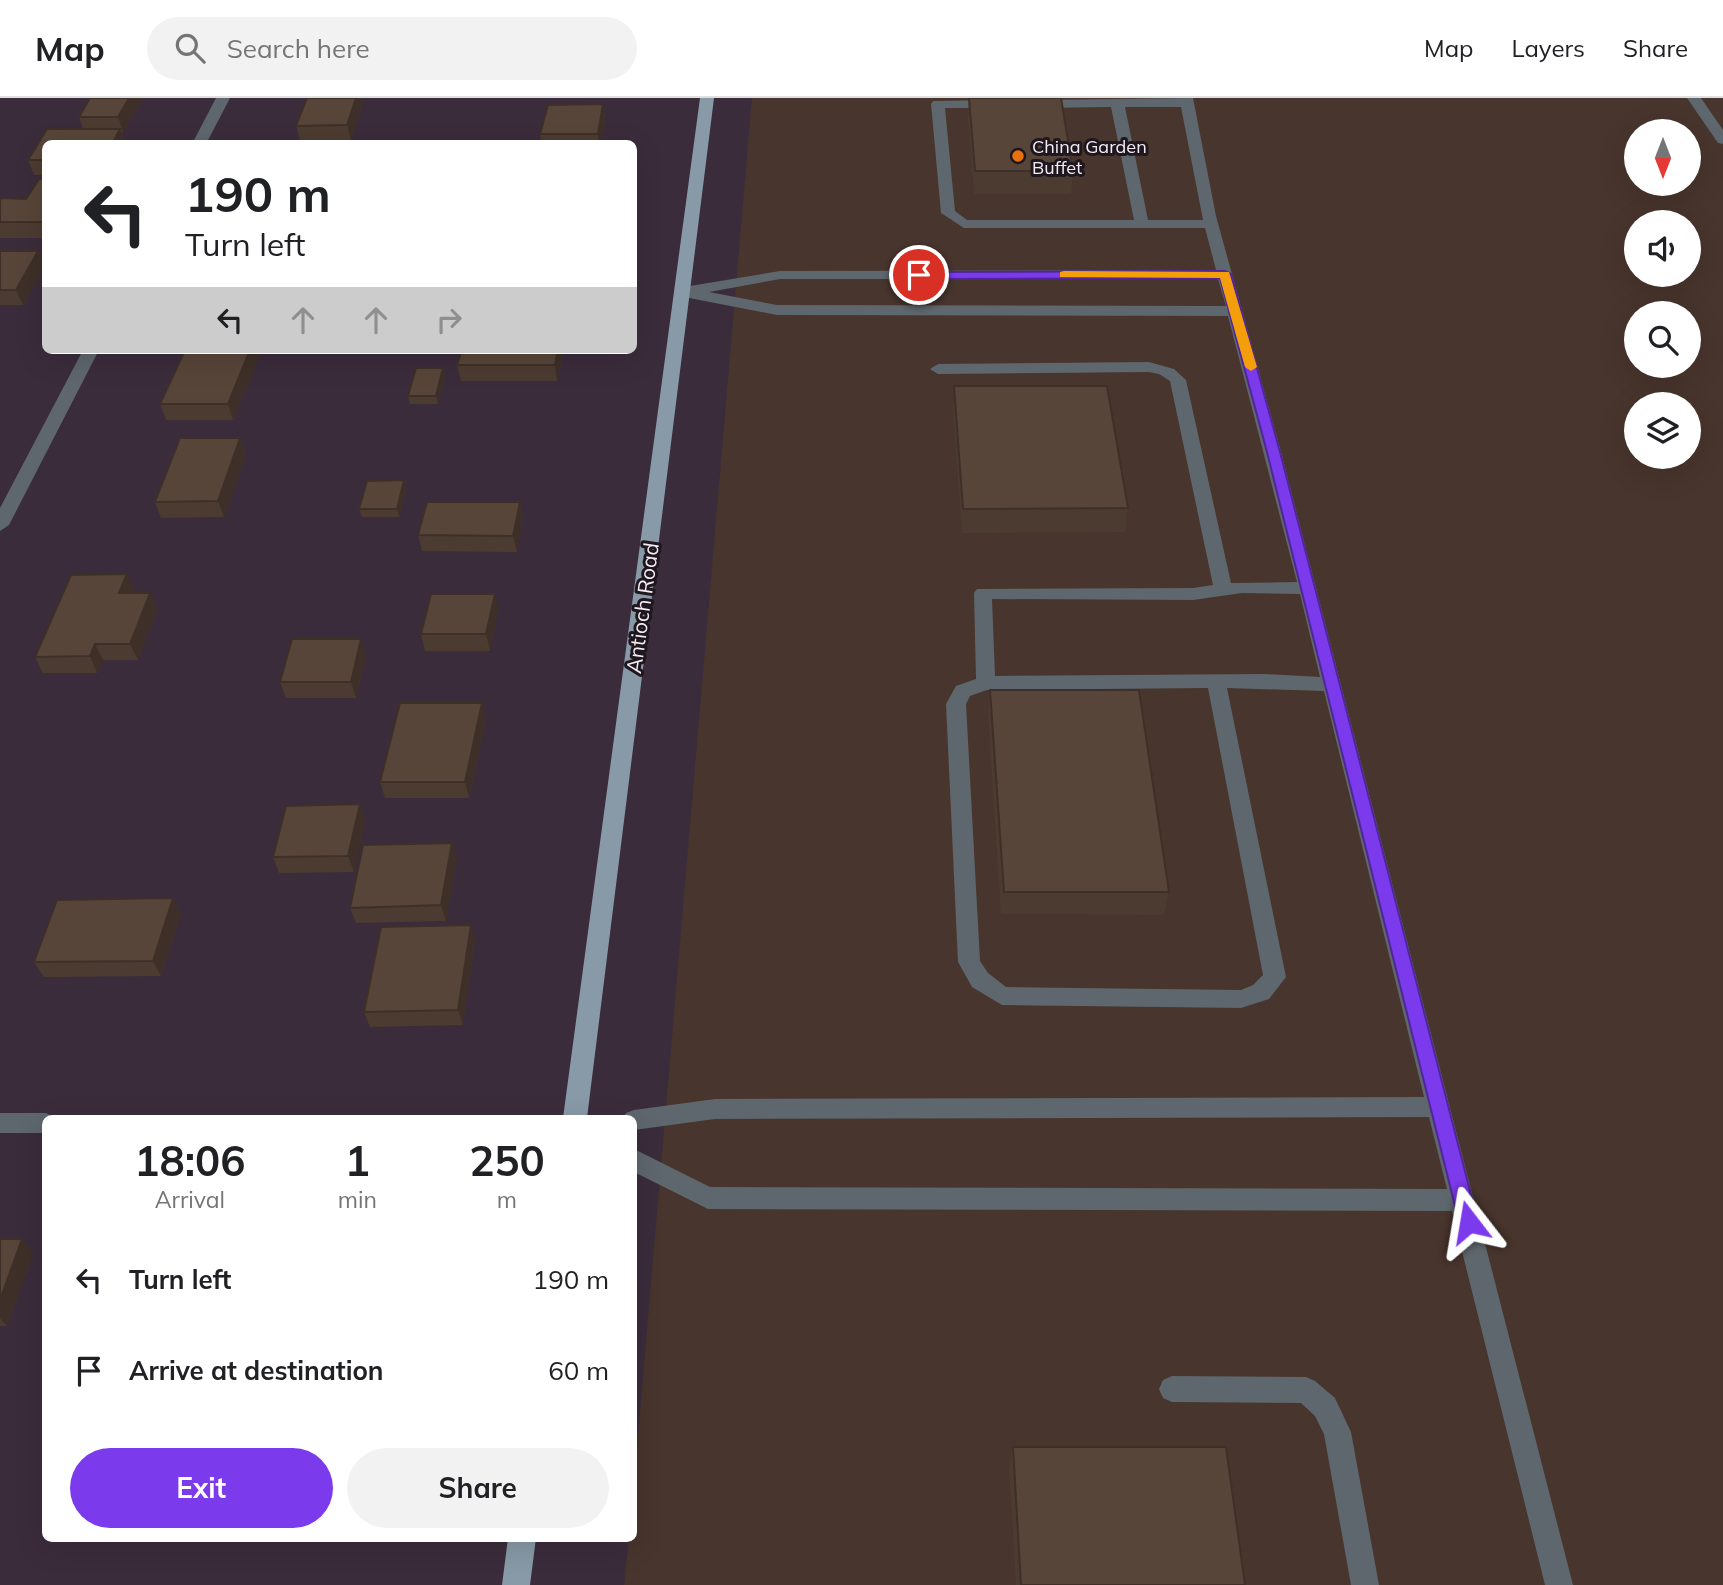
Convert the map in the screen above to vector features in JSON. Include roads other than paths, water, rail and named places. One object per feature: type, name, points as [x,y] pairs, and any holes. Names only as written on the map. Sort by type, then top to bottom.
[{"type":"main road","name":"Antioch Road","points":[[575,1115],[707,98]]},
{"type":"main road","points":[[516,1585],[521,1542]]},
{"type":"street","points":[[201,140],[223,98]]},
{"type":"street","points":[[1694,98],[1723,140]]},
{"type":"street","points":[[1212,224],[964,223],[948,213],[938,104],[1186,100],[1212,224],[1332,685],[1559,1585]]},
{"type":"street","points":[[1117,103],[1142,223]]},
{"type":"street","points":[[684,292],[780,275],[1225,274]]},
{"type":"street","points":[[684,292],[777,310],[1234,311]]},
{"type":"street","points":[[0,525],[90,354]]},
{"type":"street","points":[[938,369],[1149,367],[1165,369],[1173,374],[1178,380],[1223,590]]},
{"type":"street","points":[[986,683],[983,593],[1193,594],[1242,587],[1307,588]]},
{"type":"street","points":[[1216,682],[1275,977],[1261,992],[1241,999],[1002,996],[979,980],[969,962],[956,704],[963,691],[986,683],[1216,682],[1332,685]]},
{"type":"street","points":[[637,1120],[715,1109],[1439,1107]]},
{"type":"street","points":[[0,1123],[42,1123]]},
{"type":"street","points":[[637,1162],[708,1198],[1463,1200]]},
{"type":"street","points":[[1172,1389],[1306,1390],[1325,1407],[1337,1432],[1365,1585]]},
{"type":"place","name":"China Garden Buffet","points":[[1018,156]]}]
